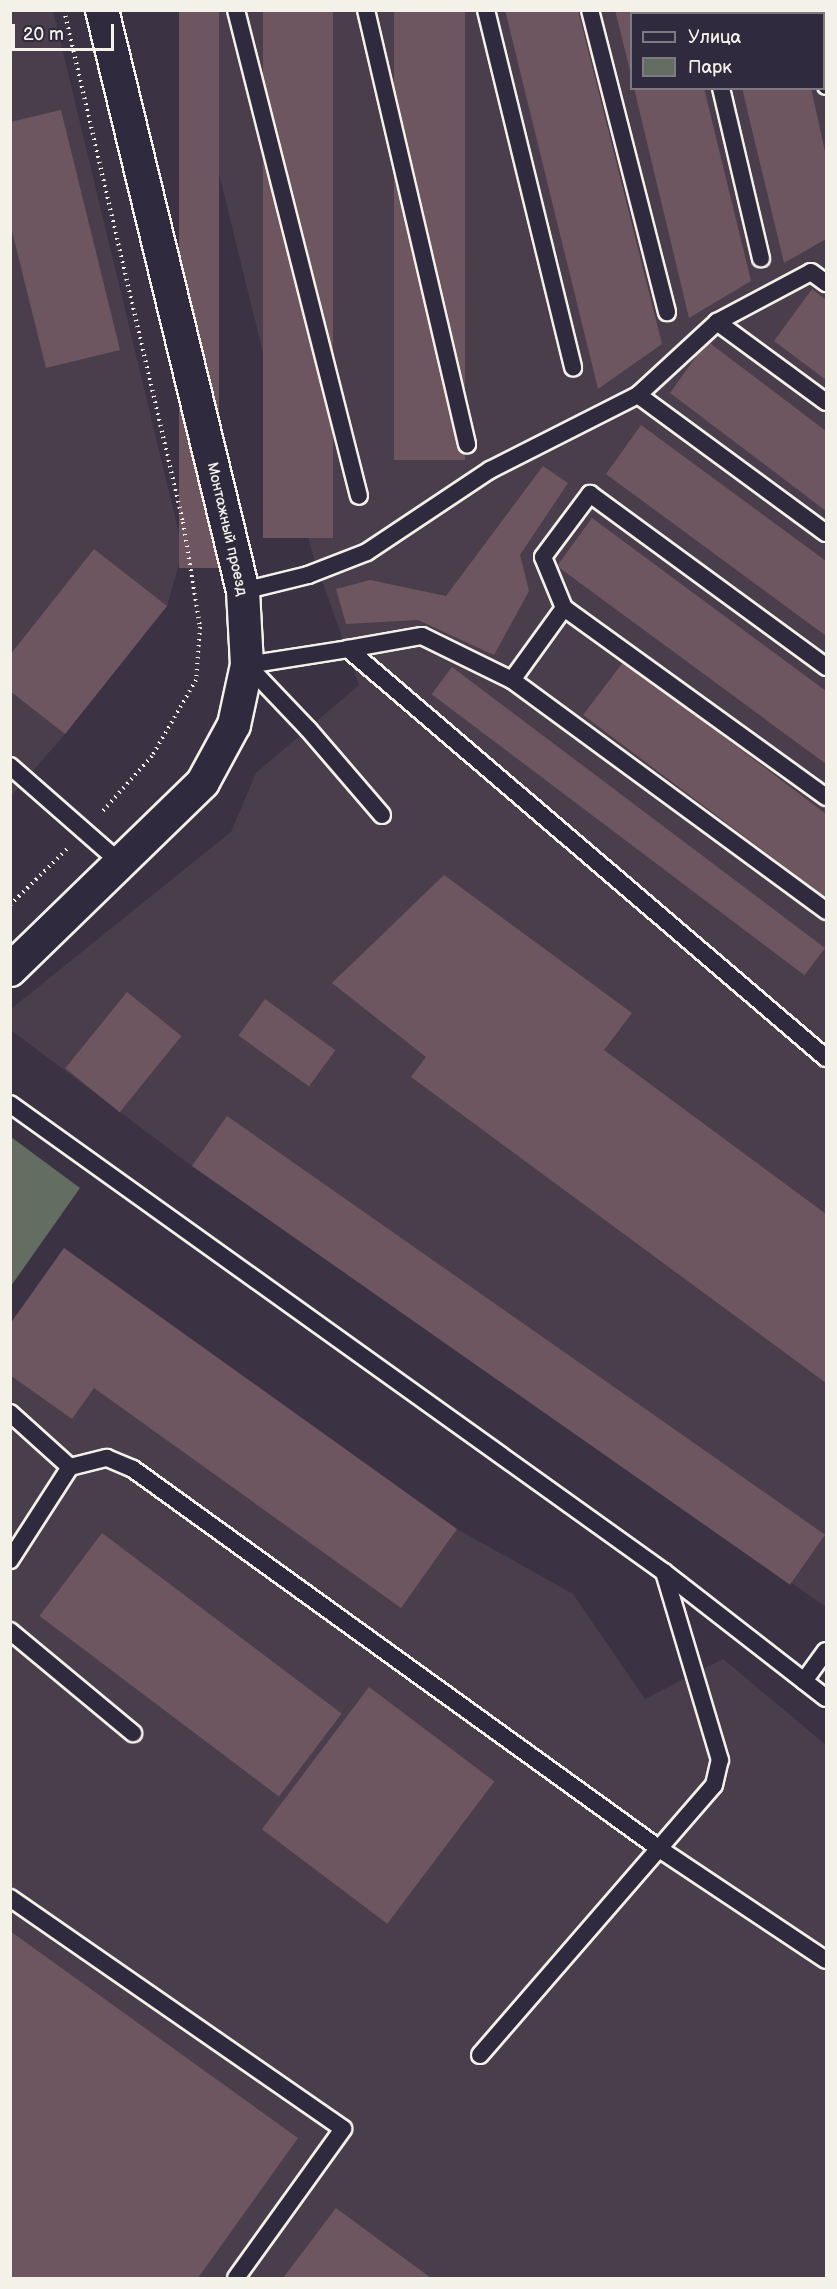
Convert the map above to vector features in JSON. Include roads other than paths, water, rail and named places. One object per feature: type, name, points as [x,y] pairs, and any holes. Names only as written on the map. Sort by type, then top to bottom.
[{"type":"street","name":"Монтажный проезд","points":[[10,970],[122,864],[203,782],[234,725],[247,665],[243,591],[102,10]]},
{"type":"lane","points":[[236,10],[359,496]]},
{"type":"lane","points":[[366,10],[467,444]]},
{"type":"lane","points":[[486,10],[573,368]]},
{"type":"lane","points":[[590,10],[667,312]]},
{"type":"lane","points":[[721,90],[761,258]]},
{"type":"lane","points":[[243,591],[308,575],[367,552],[490,470],[638,395],[717,322],[811,272],[826,283]]},
{"type":"lane","points":[[717,322],[826,402]]},
{"type":"lane","points":[[638,395],[826,533]]},
{"type":"lane","points":[[826,667],[590,494],[543,556],[564,608],[826,797]]},
{"type":"lane","points":[[512,680],[564,608]]},
{"type":"lane","points":[[247,665],[422,636],[512,680],[826,911]]},
{"type":"lane","points":[[348,649],[826,1058]]},
{"type":"lane","points":[[247,665],[308,729],[382,815]]},
{"type":"lane","points":[[10,766],[122,864]]},
{"type":"lane","points":[[10,1104],[664,1572],[826,1698]]},
{"type":"lane","points":[[10,1413],[70,1467]]},
{"type":"lane","points":[[10,1560],[70,1467],[107,1458],[133,1469],[661,1850],[826,1960]]},
{"type":"lane","points":[[480,2055],[661,1850],[714,1785],[720,1760],[664,1572]]},
{"type":"lane","points":[[10,1631],[133,1733]]},
{"type":"lane","points":[[804,1681],[826,1651]]},
{"type":"lane","points":[[10,1898],[343,2129],[236,2278]]}]
